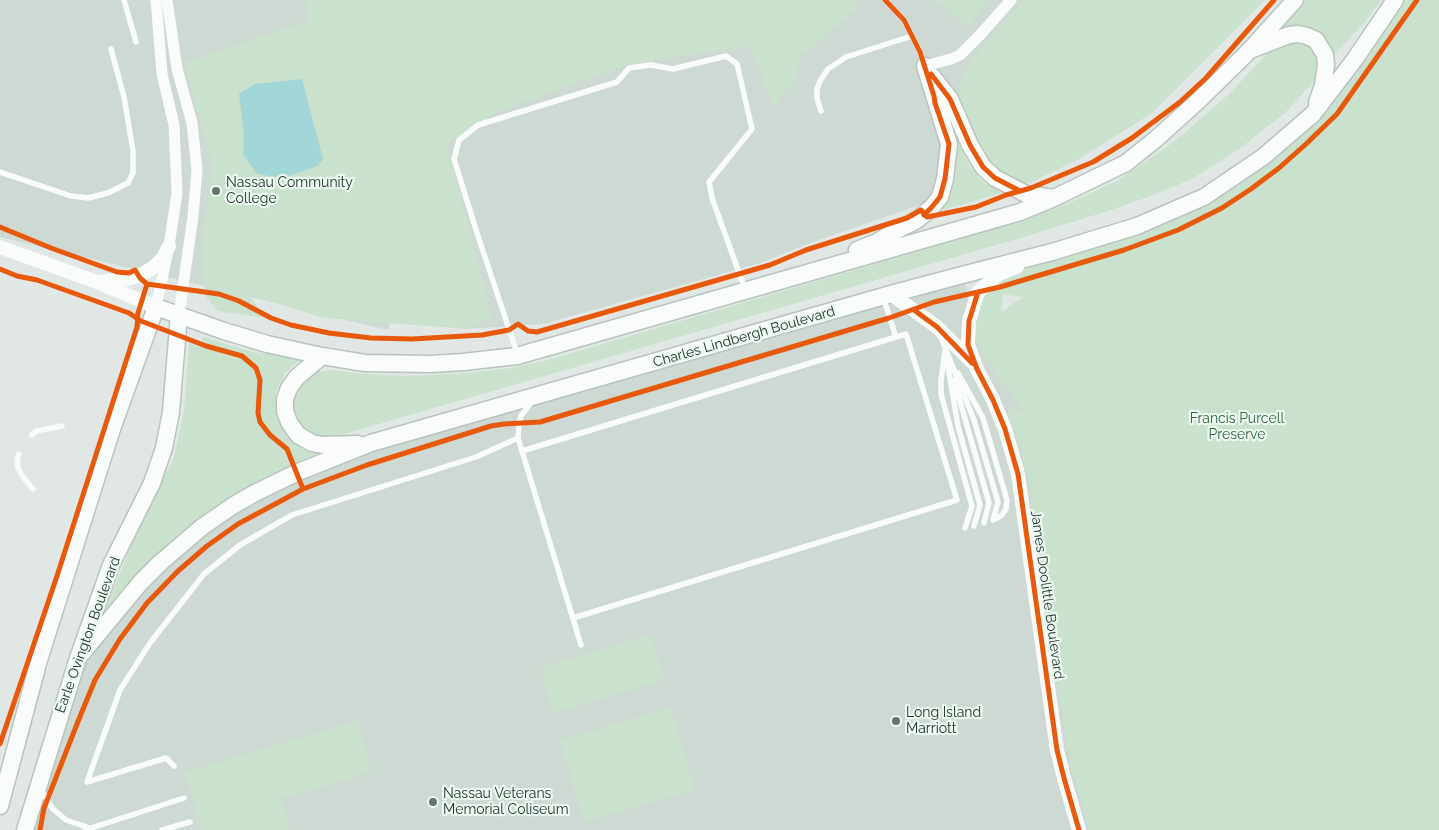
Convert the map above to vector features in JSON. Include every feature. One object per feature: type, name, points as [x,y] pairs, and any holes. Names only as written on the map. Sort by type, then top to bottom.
[{"type":"main road","points":[[0,806],[39,660],[112,429],[156,307],[267,344],[365,363],[430,364],[518,356],[1004,217],[1054,198],[1126,163],[1156,139],[1248,52],[1295,0]]},
{"type":"main road","name":"Charles Lindbergh Boulevard","points":[[78,658],[141,582],[202,527],[234,505],[296,473],[371,443],[971,272],[1052,252],[1138,226],[1204,197],[1262,157],[1313,114],[1355,59],[1395,0]]},
{"type":"main road","points":[[1248,52],[1289,35],[1298,34],[1316,40],[1325,55],[1326,65],[1323,84],[1313,114]]},
{"type":"main road","points":[[925,66],[950,99],[970,145],[983,167],[995,178],[1020,192],[1054,198]]},
{"type":"main road","points":[[810,273],[840,257],[877,242],[917,220],[940,197],[945,179],[949,144],[935,104],[925,66]]},
{"type":"main road","name":"Earle Ovington Boulevard","points":[[25,830],[78,658],[111,565],[152,483],[164,448],[171,412],[179,315]]},
{"type":"main road","points":[[322,356],[297,377],[289,388],[285,399],[285,411],[289,422],[298,435],[312,443],[371,443]]},
{"type":"street","points":[[0,246],[97,282],[156,307],[169,246],[177,193],[174,126],[162,74],[156,0]]},
{"type":"street","name":"Earle Ovington Boulevard","points":[[167,0],[177,70],[192,123],[197,170],[193,216],[179,315]]},
{"type":"street","points":[[925,66],[980,35],[1011,0]]},
{"type":"street","points":[[97,282],[127,279],[141,275],[154,267],[169,246]]},
{"type":"street","name":"James Doolittle Boulevard","points":[[1052,252],[999,274],[978,292],[969,321],[968,345],[1005,429],[1018,474],[1058,750],[1079,830]]},
{"type":"street","name":"James Doolittle Boulevard","points":[[887,296],[937,327],[977,368]]},
{"type":"lane","points":[[124,0],[136,42]]},
{"type":"lane","points":[[885,0],[904,20],[925,66]]},
{"type":"lane","points":[[821,111],[817,98],[817,89],[828,69],[846,58],[912,36]]},
{"type":"lane","points":[[160,49],[173,45]]},
{"type":"lane","points":[[0,172],[71,196],[88,198],[108,193],[128,182],[133,173],[133,153],[124,97],[111,49]]},
{"type":"lane","points":[[518,356],[454,159],[459,140],[478,125],[617,82],[629,68],[651,65],[673,69],[726,56],[737,64],[752,128],[709,182],[712,198],[746,291]]},
{"type":"lane","points":[[887,296],[896,337]]},
{"type":"lane","points":[[937,327],[945,349],[974,420],[998,502],[993,520],[1002,515],[1006,509],[1005,491],[983,418],[945,349]]},
{"type":"lane","points":[[522,451],[906,334],[957,500],[573,618]]},
{"type":"lane","points":[[945,349],[989,503],[984,523]]},
{"type":"lane","points":[[945,349],[958,426],[980,505],[974,526]]},
{"type":"lane","points":[[945,349],[941,394],[972,506],[965,528]]},
{"type":"lane","points":[[534,397],[521,416],[518,438],[581,645]]},
{"type":"lane","points":[[32,435],[36,431],[62,426]]},
{"type":"lane","points":[[174,766],[166,758],[87,782],[120,690],[150,643],[204,574],[240,545],[292,515],[476,457],[518,438]]},
{"type":"lane","points":[[19,454],[17,459],[18,468],[33,488]]},
{"type":"lane","points":[[38,784],[53,809],[66,820],[88,829],[184,798]]},
{"type":"lane","points":[[162,830],[190,822]]},
{"type":"shaded area","name":"Nassau Community College","points":[[0,0],[1195,0],[1155,41],[960,98],[925,66],[915,65],[941,141],[943,166],[935,194],[919,205],[810,243],[760,263],[543,324],[467,329],[491,318],[447,145],[388,330],[0,237]]},
{"type":"shaded area","points":[[964,279],[976,332],[1029,421],[1100,830],[27,830],[81,659],[150,577],[239,504],[374,445]]},
{"type":"green space","points":[[305,0],[856,0],[857,9],[799,58],[793,85],[773,106],[750,46],[630,64],[501,110],[447,144],[491,318],[467,329],[324,318],[255,297],[241,283],[265,318],[218,311],[207,298],[201,257],[212,163],[184,63],[310,20]]},
{"type":"green space","points":[[936,0],[989,0],[967,26]]},
{"type":"green space","points":[[1024,0],[1265,0],[1152,113],[1079,159],[1030,183],[1014,184],[984,162],[963,114],[960,98],[961,81],[972,59]]},
{"type":"green space","points":[[1306,0],[1381,0],[1365,22],[1334,54],[1327,39],[1315,29],[1300,25],[1282,29],[1281,26]]},
{"type":"green space","name":"Francis Purcell Preserve","points":[[1405,0],[1439,0],[1439,830],[1089,830],[1069,760],[1028,476],[1009,408],[1018,413],[1024,413],[1007,384],[1006,387],[1002,386],[993,365],[983,357],[973,329],[984,293],[997,291],[995,285],[1004,276],[1150,231],[1185,216],[1224,193],[1364,60]],"holes":[[[1003,294],[1021,298],[1002,312]]]},
{"type":"green space","points":[[1291,40],[1308,43],[1318,54],[1321,65],[1318,77],[1285,113],[1239,149],[1192,179],[1151,196],[1017,239],[334,437],[317,436],[302,427],[294,413],[293,398],[300,382],[314,372],[332,370],[361,374],[404,376],[455,374],[512,368],[548,360],[1022,221],[1069,203],[1119,180],[1175,141],[1229,94],[1274,46]]},
{"type":"green space","points":[[952,129],[969,165],[982,181],[1002,193],[932,213]]},
{"type":"green space","points":[[203,337],[252,352],[302,358],[285,373],[276,392],[276,413],[287,437],[304,450],[322,453],[283,469],[221,503],[159,552],[106,610],[108,601],[145,514],[174,458],[184,411],[189,343],[200,347]]},
{"type":"green space","points":[[650,635],[664,680],[553,713],[540,668]]},
{"type":"green space","points":[[671,708],[695,790],[584,822],[560,740]]},
{"type":"green space","points":[[357,721],[372,772],[281,799],[290,830],[202,830],[185,772]]},
{"type":"water","points":[[302,79],[323,159],[318,166],[283,178],[257,174],[243,154],[244,134],[239,94],[255,84]]},
{"type":"cycle path","points":[[885,0],[904,20],[920,52],[949,144],[945,179],[940,197],[924,215]]},
{"type":"cycle path","points":[[0,227],[117,272],[129,273],[135,270],[147,284],[219,294],[239,301],[271,318],[291,325],[329,333],[371,338],[412,339],[482,335],[509,330],[518,324],[528,331],[537,332],[770,265],[806,250],[907,218],[921,210],[927,217],[976,207],[1006,195],[1031,188],[1093,162],[1132,138],[1180,102],[1206,78],[1274,0]]},
{"type":"cycle path","points":[[40,830],[44,808],[95,680],[120,639],[147,603],[178,571],[207,546],[238,524],[303,489],[367,465],[491,426],[540,422],[889,318],[934,302],[1000,287],[1124,250],[1178,230],[1222,208],[1251,189],[1306,144],[1337,114],[1417,0]]},
{"type":"cycle path","points":[[931,74],[950,99],[970,145],[983,167],[995,178],[1020,191]]},
{"type":"cycle path","points":[[0,269],[17,276],[37,280],[129,313],[141,321],[206,346],[242,356],[256,368],[260,380],[258,413],[260,422],[270,435],[287,449],[303,489]]},
{"type":"cycle path","points":[[0,744],[57,576],[137,327],[138,313],[147,284]]},
{"type":"cycle path","points":[[978,292],[969,321],[968,345],[1005,429],[1018,474],[1057,750],[1079,830]]},
{"type":"cycle path","points":[[914,310],[937,327],[972,363]]},
{"type":"place","name":"Nassau Community College","points":[[216,191]]},
{"type":"place","name":"Long Island Marriott","points":[[896,721]]},
{"type":"place","name":"Nassau Veterans Memorial Coliseum","points":[[433,802]]}]
